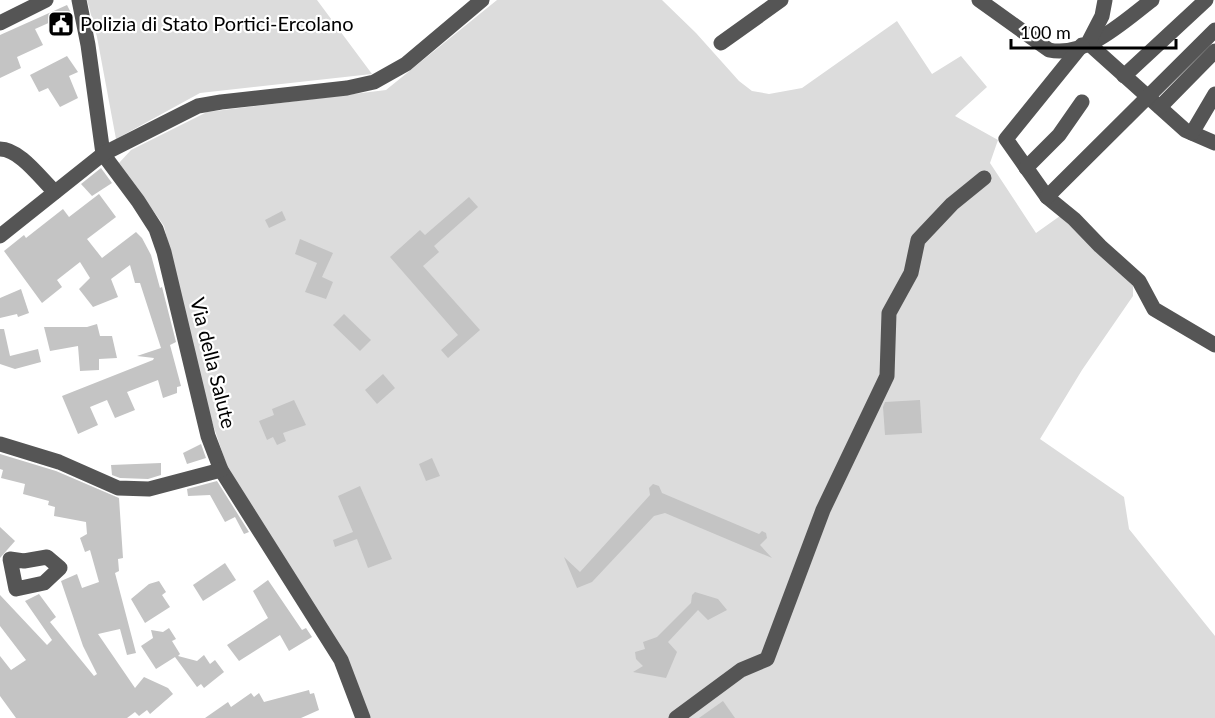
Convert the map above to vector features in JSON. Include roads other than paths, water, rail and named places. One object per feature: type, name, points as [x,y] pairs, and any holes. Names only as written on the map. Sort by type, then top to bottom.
[{"type":"street","points":[[0,23],[46,0]]},
{"type":"street","name":"Via della Salute","points":[[79,0],[88,45],[103,154],[138,201],[159,237],[208,436],[221,470],[341,660],[363,718]]},
{"type":"street","points":[[0,236],[103,154],[198,106],[374,82],[406,64],[482,0]]},
{"type":"street","points":[[721,44],[781,0]]},
{"type":"street","points":[[979,0],[1049,50],[1059,52],[1108,33],[1152,0]]},
{"type":"street","points":[[1105,0],[1102,16],[1084,44],[1006,139],[1047,197],[1074,219],[1139,281],[1154,309],[1215,345]]},
{"type":"street","points":[[1124,76],[1206,0]]},
{"type":"street","points":[[1047,197],[1215,30]]},
{"type":"street","points":[[1084,44],[1192,133],[1215,143]]},
{"type":"street","points":[[1160,107],[1215,51]]},
{"type":"street","points":[[1192,133],[1215,94]]},
{"type":"street","points":[[1026,168],[1059,135],[1082,102]]},
{"type":"street","points":[[0,149],[7,149],[25,162],[55,192]]},
{"type":"street","points":[[676,718],[741,670],[767,659],[823,510],[887,376],[889,313],[911,273],[918,240],[936,219],[984,178]]},
{"type":"street","points":[[0,444],[59,462],[118,488],[149,489],[221,470]]},
{"type":"place","name":"Polizia di Stato Portici-Ercolano","points":[[61,24]]}]
